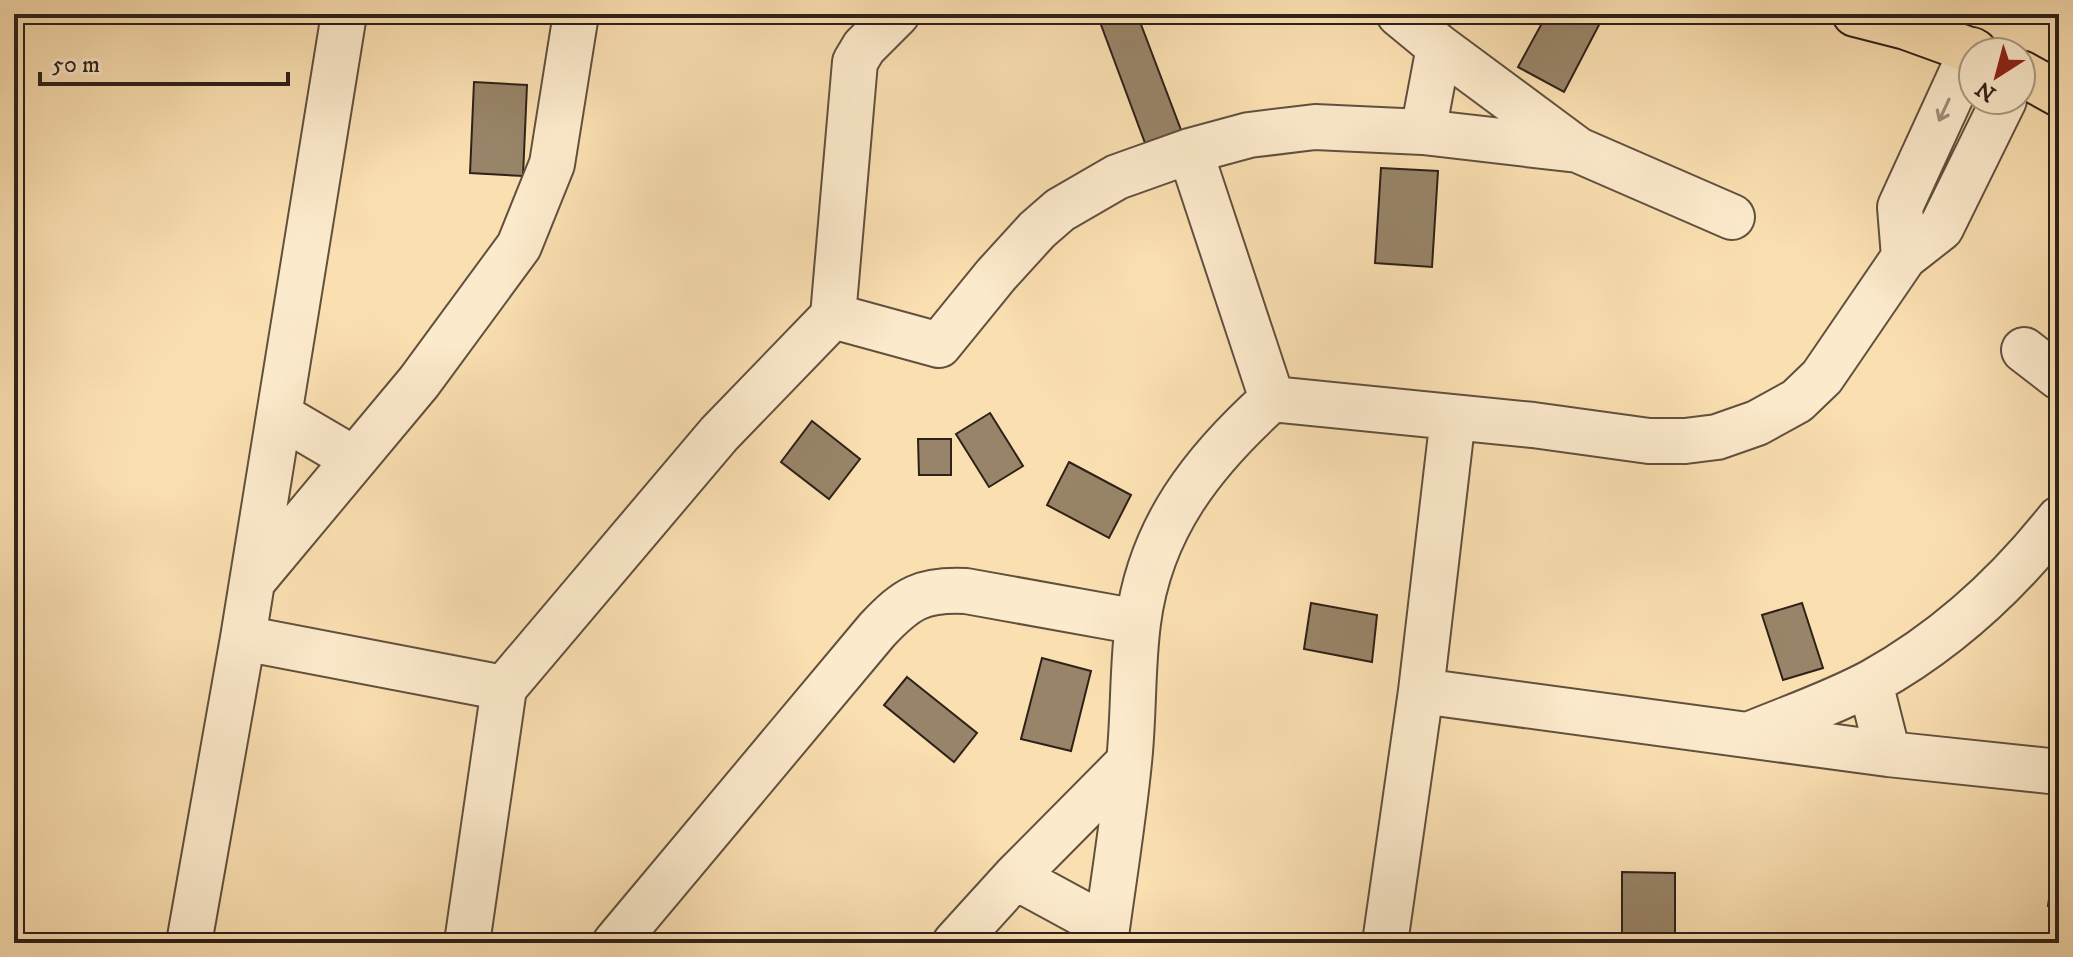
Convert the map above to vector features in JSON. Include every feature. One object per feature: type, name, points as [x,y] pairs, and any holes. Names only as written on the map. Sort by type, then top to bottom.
[{"type":"main road","points":[[1855,14],[1957,45]]},
{"type":"main road","points":[[2037,82],[2059,94]]},
{"type":"street","points":[[189,943],[243,638],[344,14]]},
{"type":"street","points":[[251,583],[419,382],[519,246],[552,164],[576,14]]},
{"type":"street","points":[[467,943],[504,688],[719,434],[833,316],[855,62],[864,47],[897,14]]},
{"type":"street","points":[[1399,14],[1578,150],[1732,217]]},
{"type":"street","points":[[1423,132],[1439,47]]},
{"type":"street","points":[[1904,257],[1900,207],[1957,87]]},
{"type":"street","points":[[1015,877],[1106,935],[1129,762],[1138,622],[1152,556],[1180,502],[1232,437],[1272,399],[1649,441],[1717,437],[1757,423],[1797,401],[1822,377],[1904,257],[1941,228],[1996,116]]},
{"type":"street","points":[[833,316],[939,345],[996,275],[1060,210],[1117,177],[1190,151],[1249,135],[1304,128],[1423,132],[1578,150]]},
{"type":"street","points":[[1190,151],[1272,399]]},
{"type":"street","points":[[2024,350],[2059,377]]},
{"type":"street","points":[[279,415],[354,459]]},
{"type":"street","points":[[1385,943],[1421,691],[1453,417]]},
{"type":"street","points":[[1748,735],[1870,683],[1915,656],[1996,591],[2059,519]]},
{"type":"street","points":[[615,943],[877,630],[896,609],[917,595],[940,590],[966,591],[1138,622]]},
{"type":"street","points":[[243,638],[504,688]]},
{"type":"street","points":[[1870,683],[1888,754]]},
{"type":"street","points":[[1421,691],[1888,754],[2059,772]]},
{"type":"street","points":[[955,943],[1015,877],[1129,762]]},
{"type":"building","points":[[1097,14],[1137,14],[1181,130],[1145,143]]},
{"type":"building","points":[[1547,14],[1582,14],[1600,23],[1564,92],[1518,67]]},
{"type":"building","points":[[474,82],[527,85],[523,176],[470,173]]},
{"type":"building","points":[[1937,159],[1955,167],[1944,188],[1927,179]]},
{"type":"building","points":[[1381,168],[1438,171],[1432,267],[1375,263]]},
{"type":"building","points":[[990,413],[1023,466],[989,487],[956,434]]},
{"type":"building","points":[[812,421],[860,459],[829,499],[781,462]]},
{"type":"building","points":[[918,439],[951,439],[951,475],[919,475]]},
{"type":"building","points":[[1069,462],[1131,495],[1109,538],[1047,505]]},
{"type":"building","points":[[1311,603],[1377,615],[1372,662],[1304,649]]},
{"type":"building","points":[[1802,603],[1823,668],[1783,680],[1762,615]]},
{"type":"building","points":[[1042,658],[1091,671],[1071,751],[1021,739]]},
{"type":"building","points":[[907,677],[977,733],[954,762],[884,705]]},
{"type":"building","points":[[2059,835],[2059,908],[2048,906]]},
{"type":"building","points":[[1622,872],[1675,873],[1675,943],[1622,943]]}]
